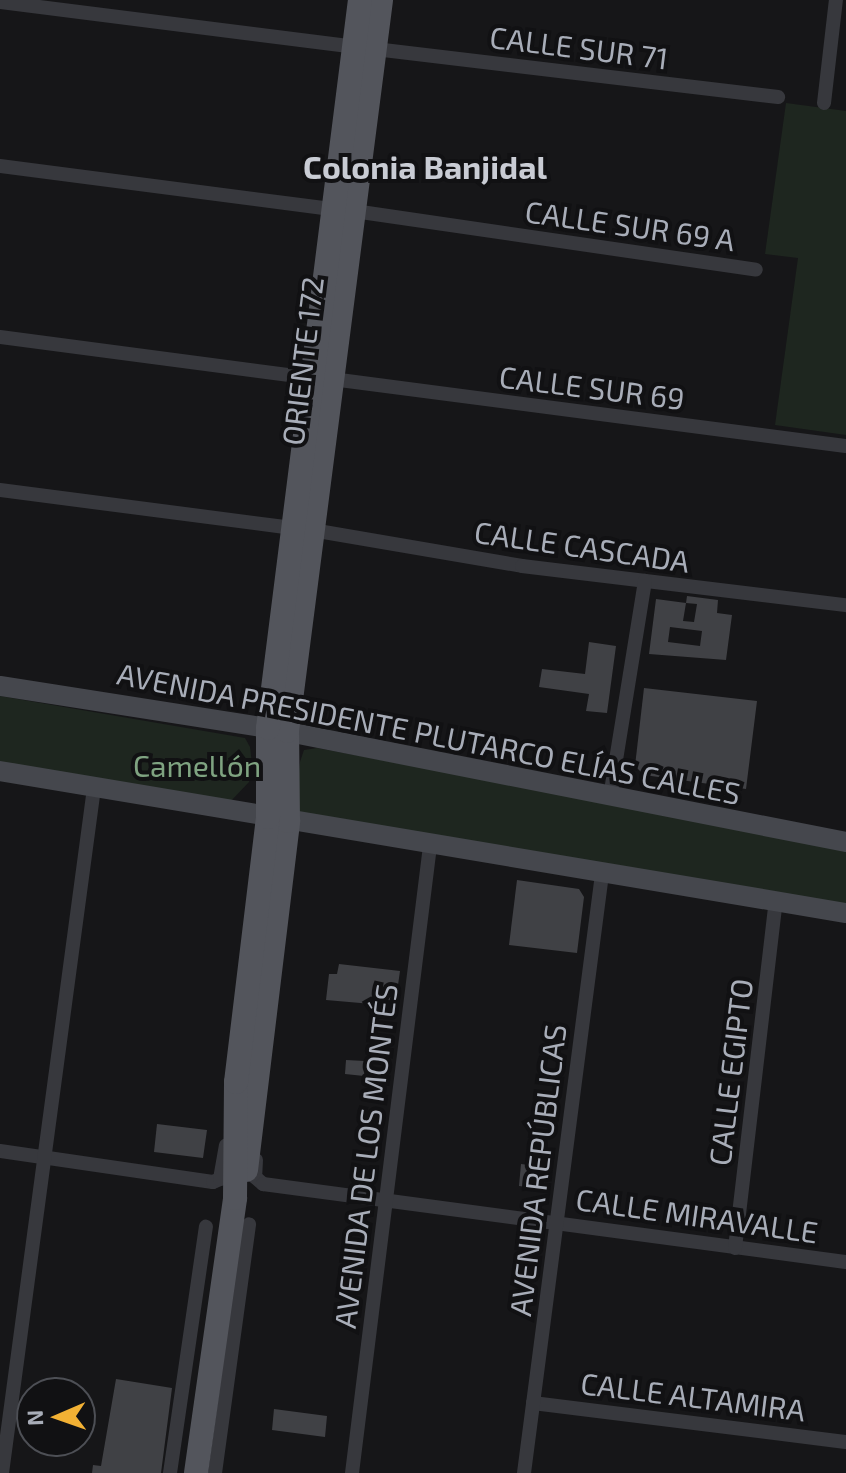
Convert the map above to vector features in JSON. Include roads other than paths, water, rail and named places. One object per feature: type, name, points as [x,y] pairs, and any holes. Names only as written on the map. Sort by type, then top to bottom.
[{"type":"main road","name":"ORIENTE 172","points":[[360,0],[364,48]]},
{"type":"main road","name":"ORIENTE 172","points":[[278,819],[278,729],[302,529],[364,48],[381,0]]},
{"type":"main road","name":"AVENIDA PRESIDENTE PLUTARCO ELÍAS CALLES","points":[[0,686],[278,729],[846,842]]},
{"type":"main road","points":[[0,771],[430,846],[846,913]]},
{"type":"main road","points":[[196,1473],[235,1198],[236,1082],[278,819]]},
{"type":"main road","points":[[235,1198],[246,1174],[252,1128],[278,819]]},
{"type":"street","points":[[824,103],[836,0]]},
{"type":"street","name":"CALLE SUR 71","points":[[0,2],[778,97]]},
{"type":"street","name":"CALLE SUR 69 A","points":[[0,166],[343,210],[756,270]]},
{"type":"street","name":"CALLE SUR 69","points":[[0,337],[846,446]]},
{"type":"street","name":"CALLE CASCADA","points":[[0,490],[302,529],[522,566],[846,605]]},
{"type":"street","points":[[610,797],[645,581]]},
{"type":"street","points":[[2,1473],[94,788]]},
{"type":"street","name":"AVENIDA DE LOS MONTÉS","points":[[352,1473],[430,846]]},
{"type":"street","name":"AVENIDA REPÚBLICAS","points":[[524,1473],[602,874]]},
{"type":"street","name":"CALLE EGIPTO","points":[[735,1248],[776,901]]},
{"type":"street","points":[[0,1151],[216,1182],[222,1173],[236,1082]]},
{"type":"street","name":"CALLE MIRAVALLE","points":[[252,1128],[256,1181],[846,1262]]},
{"type":"street","points":[[215,1473],[249,1224]]},
{"type":"street","points":[[170,1473],[206,1227]]},
{"type":"street","name":"CALLE ALTAMIRA","points":[[533,1403],[846,1442]]},
{"type":"district","name":"Colonia Banjidal","points":[[425,166]]},
{"type":"park label","name":"Camellón","points":[[197,765]]}]
